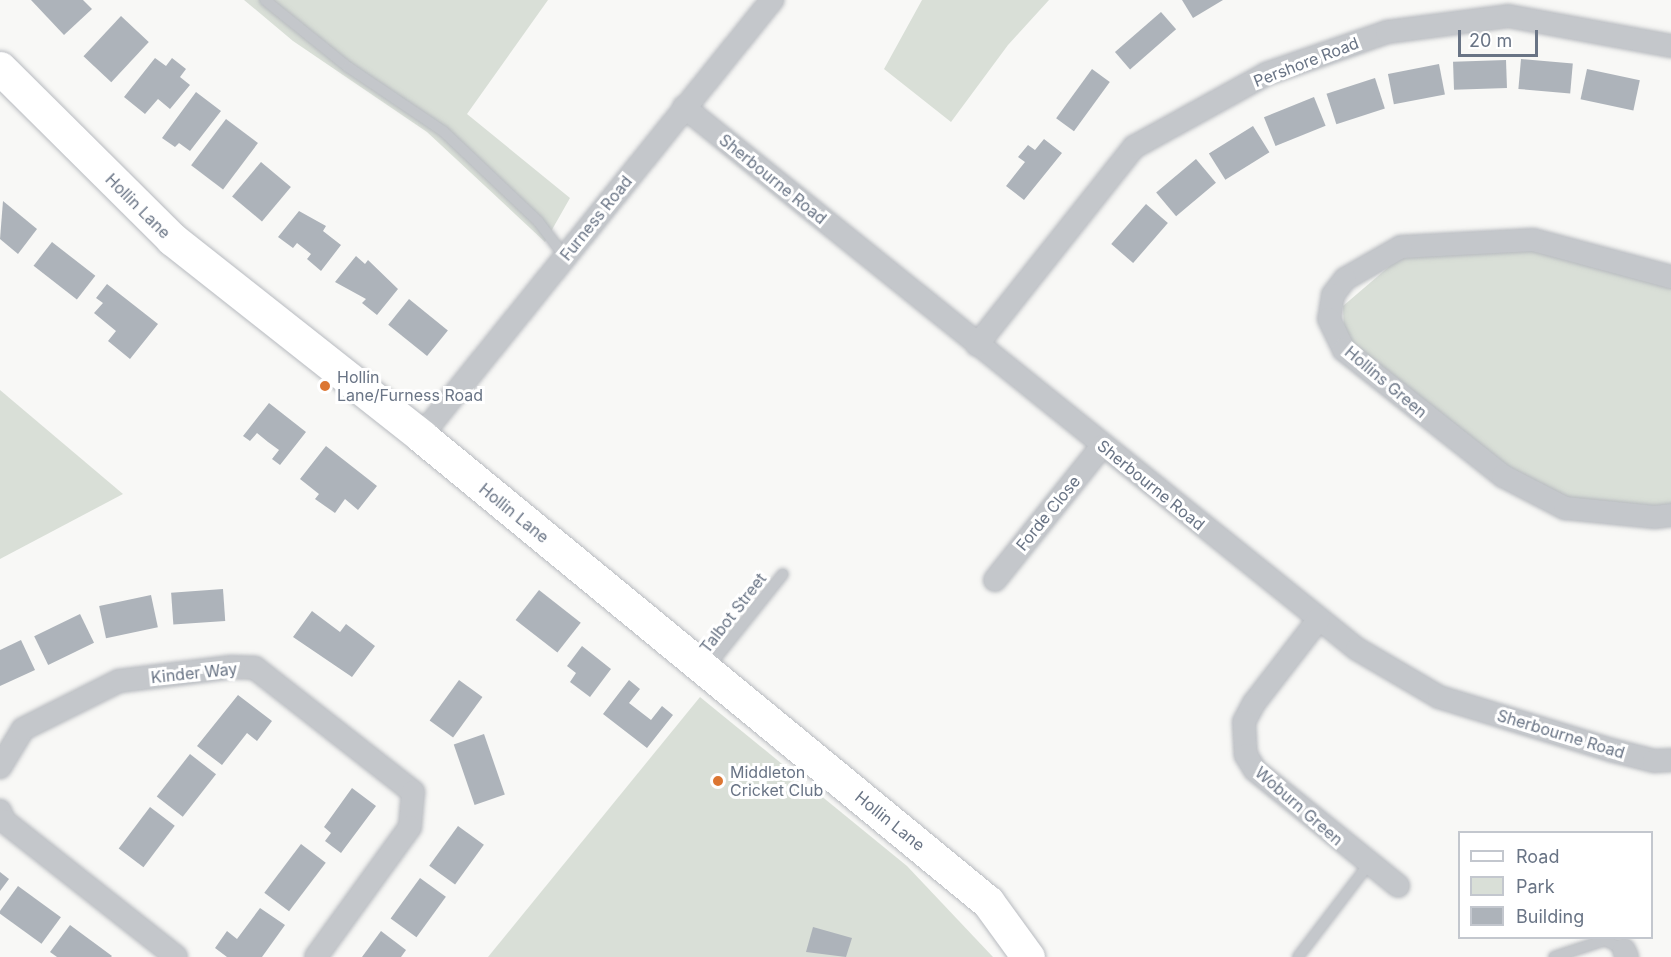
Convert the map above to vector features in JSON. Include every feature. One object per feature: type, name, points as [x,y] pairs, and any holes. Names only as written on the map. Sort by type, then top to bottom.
[{"type":"main road","name":"Hollin Lane","points":[[0,68],[171,239],[421,436],[988,902],[1028,957]]},
{"type":"street","name":"Furness Road","points":[[421,436],[772,0]]},
{"type":"street","name":"Pershore Road","points":[[977,345],[1134,147],[1266,74],[1387,32],[1508,16],[1671,46]]},
{"type":"street","name":"Sherbourne Road","points":[[684,107],[1102,446],[1357,649],[1439,697],[1611,750],[1654,761],[1671,760]]},
{"type":"street","name":"Hollins Green","points":[[1671,277],[1533,240],[1401,247],[1345,279],[1333,295],[1329,319],[1344,350],[1503,476],[1565,507],[1654,517],[1671,515]]},
{"type":"street","name":"Forde Close","points":[[994,580],[1102,446]]},
{"type":"street","name":"Woburn Green","points":[[1318,619],[1262,690],[1244,722],[1242,739],[1255,770],[1368,865],[1398,886]]},
{"type":"street","name":"Kinder Way","points":[[0,767],[23,729],[119,681],[231,668],[255,668],[413,792],[410,827],[316,957]]},
{"type":"street","points":[[0,812],[4,821],[176,957]]},
{"type":"lane","points":[[265,0],[348,67],[443,131],[538,221],[565,256]]},
{"type":"lane","name":"Talbot Street","points":[[706,671],[783,574]]},
{"type":"lane","points":[[1298,957],[1368,865]]},
{"type":"lane","points":[[1554,957],[1605,940],[1626,954]]},
{"type":"green space","points":[[244,0],[548,0],[467,114],[570,198],[545,242],[427,132],[293,41]]},
{"type":"green space","points":[[922,0],[1049,0],[1008,45],[951,122],[884,69]]},
{"type":"green space","points":[[1537,247],[1671,285],[1671,511],[1565,508],[1489,456],[1344,335],[1343,306],[1399,258]]},
{"type":"green space","points":[[0,390],[123,494],[0,559]]},
{"type":"green space","name":"Middleton Cricket Club","points":[[700,697],[907,866],[993,957],[488,957]]},
{"type":"building","points":[[31,0],[83,0],[92,9],[64,35]]},
{"type":"building","points":[[1182,0],[1223,0],[1193,18]]},
{"type":"building","points":[[1161,12],[1176,29],[1130,69],[1115,52]]},
{"type":"building","points":[[121,16],[149,42],[111,82],[83,56]]},
{"type":"building","points":[[155,58],[166,66],[172,58],[186,69],[180,77],[190,85],[170,109],[158,99],[145,114],[124,97]]},
{"type":"building","points":[[1521,59],[1573,64],[1570,93],[1518,89]]},
{"type":"building","points":[[1506,60],[1507,88],[1454,90],[1453,62]]},
{"type":"building","points":[[1439,64],[1445,94],[1394,104],[1388,74]]},
{"type":"building","points":[[1092,69],[1110,82],[1074,131],[1056,118]]},
{"type":"building","points":[[1587,69],[1640,80],[1633,111],[1581,99]]},
{"type":"building","points":[[1375,78],[1385,108],[1336,124],[1326,94]]},
{"type":"building","points":[[196,92],[221,111],[190,151],[179,143],[175,147],[162,138]]},
{"type":"building","points":[[1314,97],[1326,126],[1276,146],[1264,117]]},
{"type":"building","points":[[226,119],[258,143],[223,189],[191,165]]},
{"type":"building","points":[[1253,126],[1269,152],[1225,180],[1209,154]]},
{"type":"building","points":[[1044,139],[1062,153],[1024,200],[1006,186],[1025,162],[1018,157],[1028,145],[1035,150]]},
{"type":"building","points":[[1196,159],[1216,183],[1176,216],[1156,192]]},
{"type":"building","points":[[261,162],[291,187],[262,222],[232,196]]},
{"type":"building","points":[[3,201],[37,229],[18,254],[0,239]]},
{"type":"building","points":[[1146,204],[1168,223],[1133,263],[1111,244]]},
{"type":"building","points":[[299,211],[326,226],[323,231],[341,245],[321,271],[307,259],[311,254],[297,243],[293,248],[278,237]]},
{"type":"building","points":[[52,242],[95,276],[77,300],[34,266]]},
{"type":"building","points":[[356,256],[365,264],[368,260],[398,289],[377,315],[362,303],[366,299],[335,282]]},
{"type":"building","points":[[107,284],[158,324],[130,359],[108,341],[116,331],[94,313],[103,303],[96,298]]},
{"type":"building","points":[[409,299],[448,330],[427,356],[388,325]]},
{"type":"building","points":[[269,403],[306,432],[280,465],[272,459],[279,450],[257,433],[250,441],[243,436]]},
{"type":"building","points":[[326,446],[377,486],[358,510],[345,499],[335,513],[315,499],[319,494],[300,479]]},
{"type":"building","points":[[223,589],[225,621],[173,625],[171,593]]},
{"type":"building","points":[[539,590],[581,623],[557,653],[516,620]]},
{"type":"building","points":[[151,595],[158,627],[106,638],[99,606]]},
{"type":"building","points":[[312,611],[340,632],[346,624],[375,646],[352,677],[293,637]]},
{"type":"building","points":[[80,614],[94,643],[48,665],[34,636]]},
{"type":"building","points":[[21,640],[35,670],[0,686],[0,650]]},
{"type":"building","points":[[582,646],[611,669],[590,697],[570,682],[576,673],[567,666]]},
{"type":"building","points":[[459,680],[482,697],[453,737],[430,720]]},
{"type":"building","points":[[629,680],[640,689],[629,703],[651,720],[662,706],[673,715],[647,748],[603,714]]},
{"type":"building","points":[[238,695],[272,721],[257,741],[247,733],[222,765],[197,746]]},
{"type":"building","points":[[484,734],[505,795],[475,805],[454,744]]},
{"type":"building","points":[[190,754],[216,774],[183,817],[157,797]]},
{"type":"building","points":[[352,788],[376,806],[341,853],[325,841],[331,833],[324,827]]},
{"type":"building","points":[[150,807],[175,826],[143,867],[119,849]]},
{"type":"building","points":[[458,826],[484,845],[455,884],[429,866]]},
{"type":"building","points":[[301,844],[326,863],[289,911],[264,893]]},
{"type":"building","points":[[0,872],[9,879],[0,891]]},
{"type":"building","points":[[420,878],[446,897],[416,937],[391,918]]},
{"type":"building","points":[[18,886],[61,917],[41,944],[0,914]]},
{"type":"building","points":[[260,908],[285,925],[262,957],[227,957],[215,948],[227,931],[237,939]]},
{"type":"building","points":[[70,925],[112,956],[57,957],[50,952]]},
{"type":"building","points":[[813,927],[852,938],[846,957],[806,952]]},
{"type":"building","points":[[381,931],[406,950],[401,957],[362,957]]},
{"type":"place","name":"Hollin Lane/Furness Road","points":[[325,386]]},
{"type":"place","name":"Middleton Cricket Club","points":[[718,781]]}]
